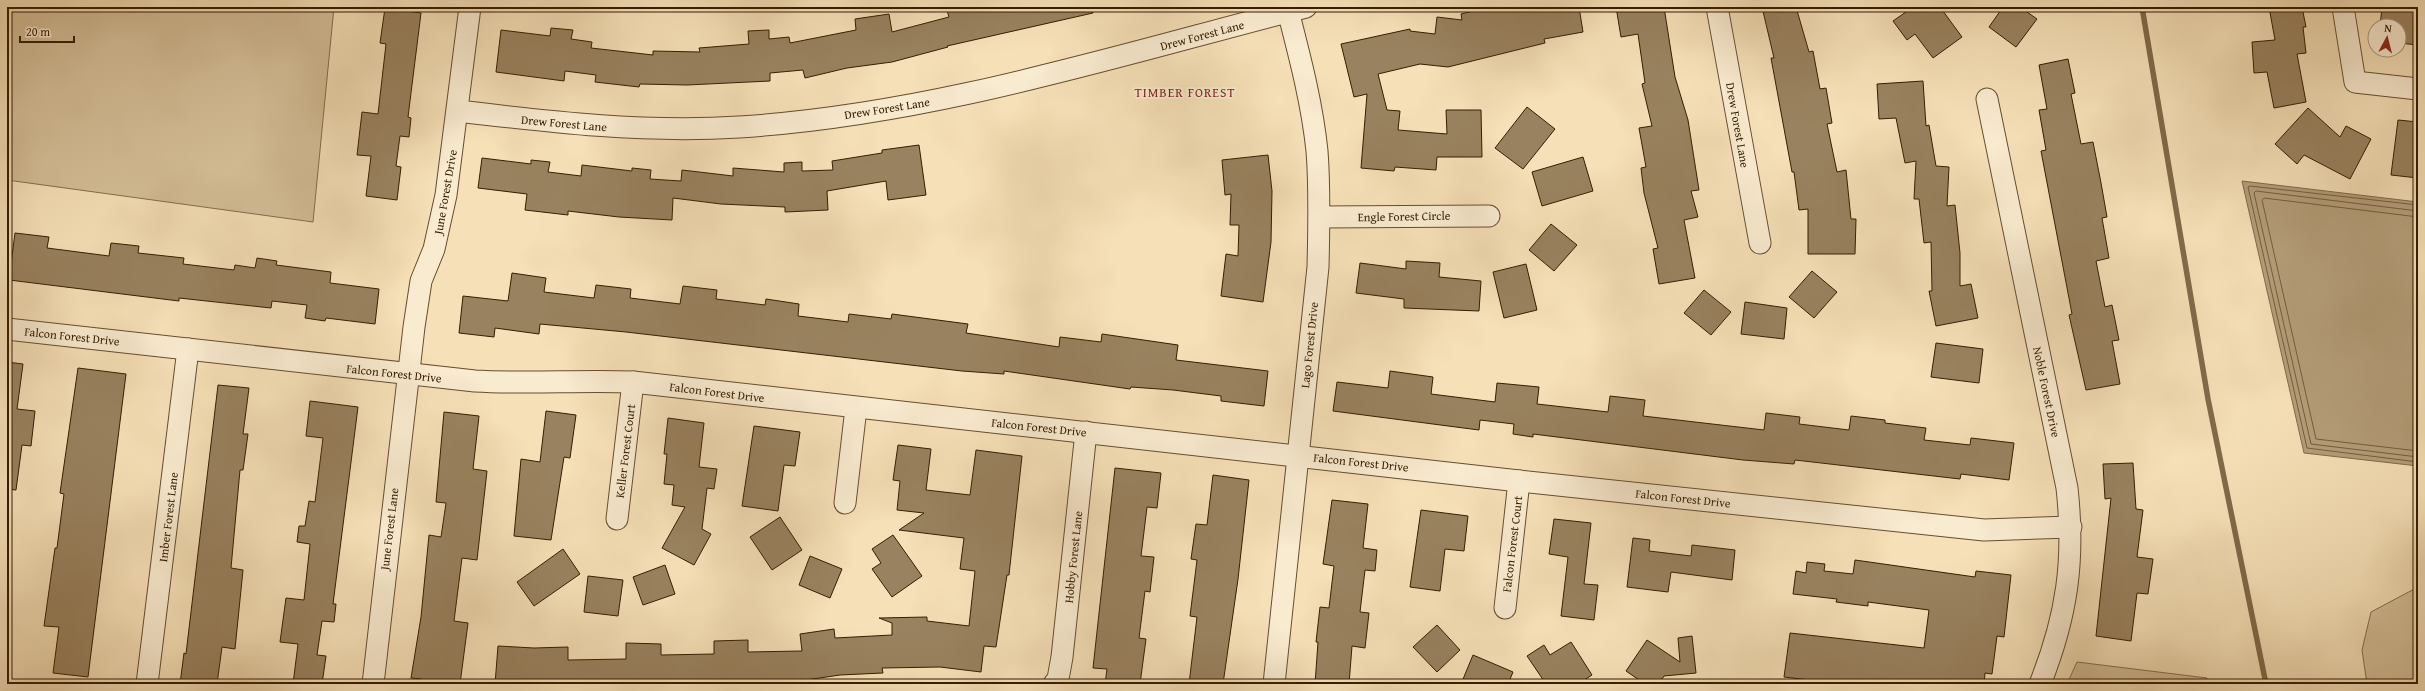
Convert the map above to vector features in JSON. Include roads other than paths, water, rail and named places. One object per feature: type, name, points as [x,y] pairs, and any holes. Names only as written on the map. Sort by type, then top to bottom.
[{"type":"street","name":"June Forest Drive","points":[[408,374],[421,281],[434,249],[446,195],[458,111],[470,7]]},
{"type":"street","name":"Drew Forest Lane","points":[[1717,7],[1760,243]]},
{"type":"street","points":[[2343,7],[2355,82],[2418,89]]},
{"type":"street","name":"Drew Forest Lane","points":[[458,111],[579,125],[661,129],[739,127],[815,119],[914,104],[1008,84],[1228,29],[1294,9]]},
{"type":"street","name":"Lago Forest Drive","points":[[1274,684],[1318,267],[1320,217],[1316,150],[1311,110],[1294,9]]},
{"type":"street","name":"Noble Forest Drive","points":[[1987,99],[2067,488],[2072,527],[2071,562],[2062,618],[2051,657],[2040,684]]},
{"type":"street","name":"Engle Forest Circle","points":[[1320,217],[1489,216]]},
{"type":"street","name":"Falcon Forest Drive","points":[[7,329],[408,374],[520,383],[589,380],[633,382],[1519,481],[1984,530],[2072,527]]},
{"type":"street","name":"Imber Forest Lane","points":[[147,684],[188,349]]},
{"type":"street","name":"June Forest Lane","points":[[373,684],[408,374]]},
{"type":"street","name":"Keller Forest Court","points":[[616,520],[633,382]]},
{"type":"street","points":[[846,503],[856,408]]},
{"type":"street","name":"Hobby Forest Lane","points":[[1055,683],[1062,657],[1086,432]]},
{"type":"street","name":"Falcon Forest Court","points":[[1505,608],[1519,481]]},
{"type":"water","points":[[2242,181],[2418,202],[2418,466],[2304,453]]},
{"type":"waterway","points":[[2142,7],[2208,399],[2266,684]]},
{"type":"district","name":"TIMBER FOREST","points":[[1185,92]]}]
